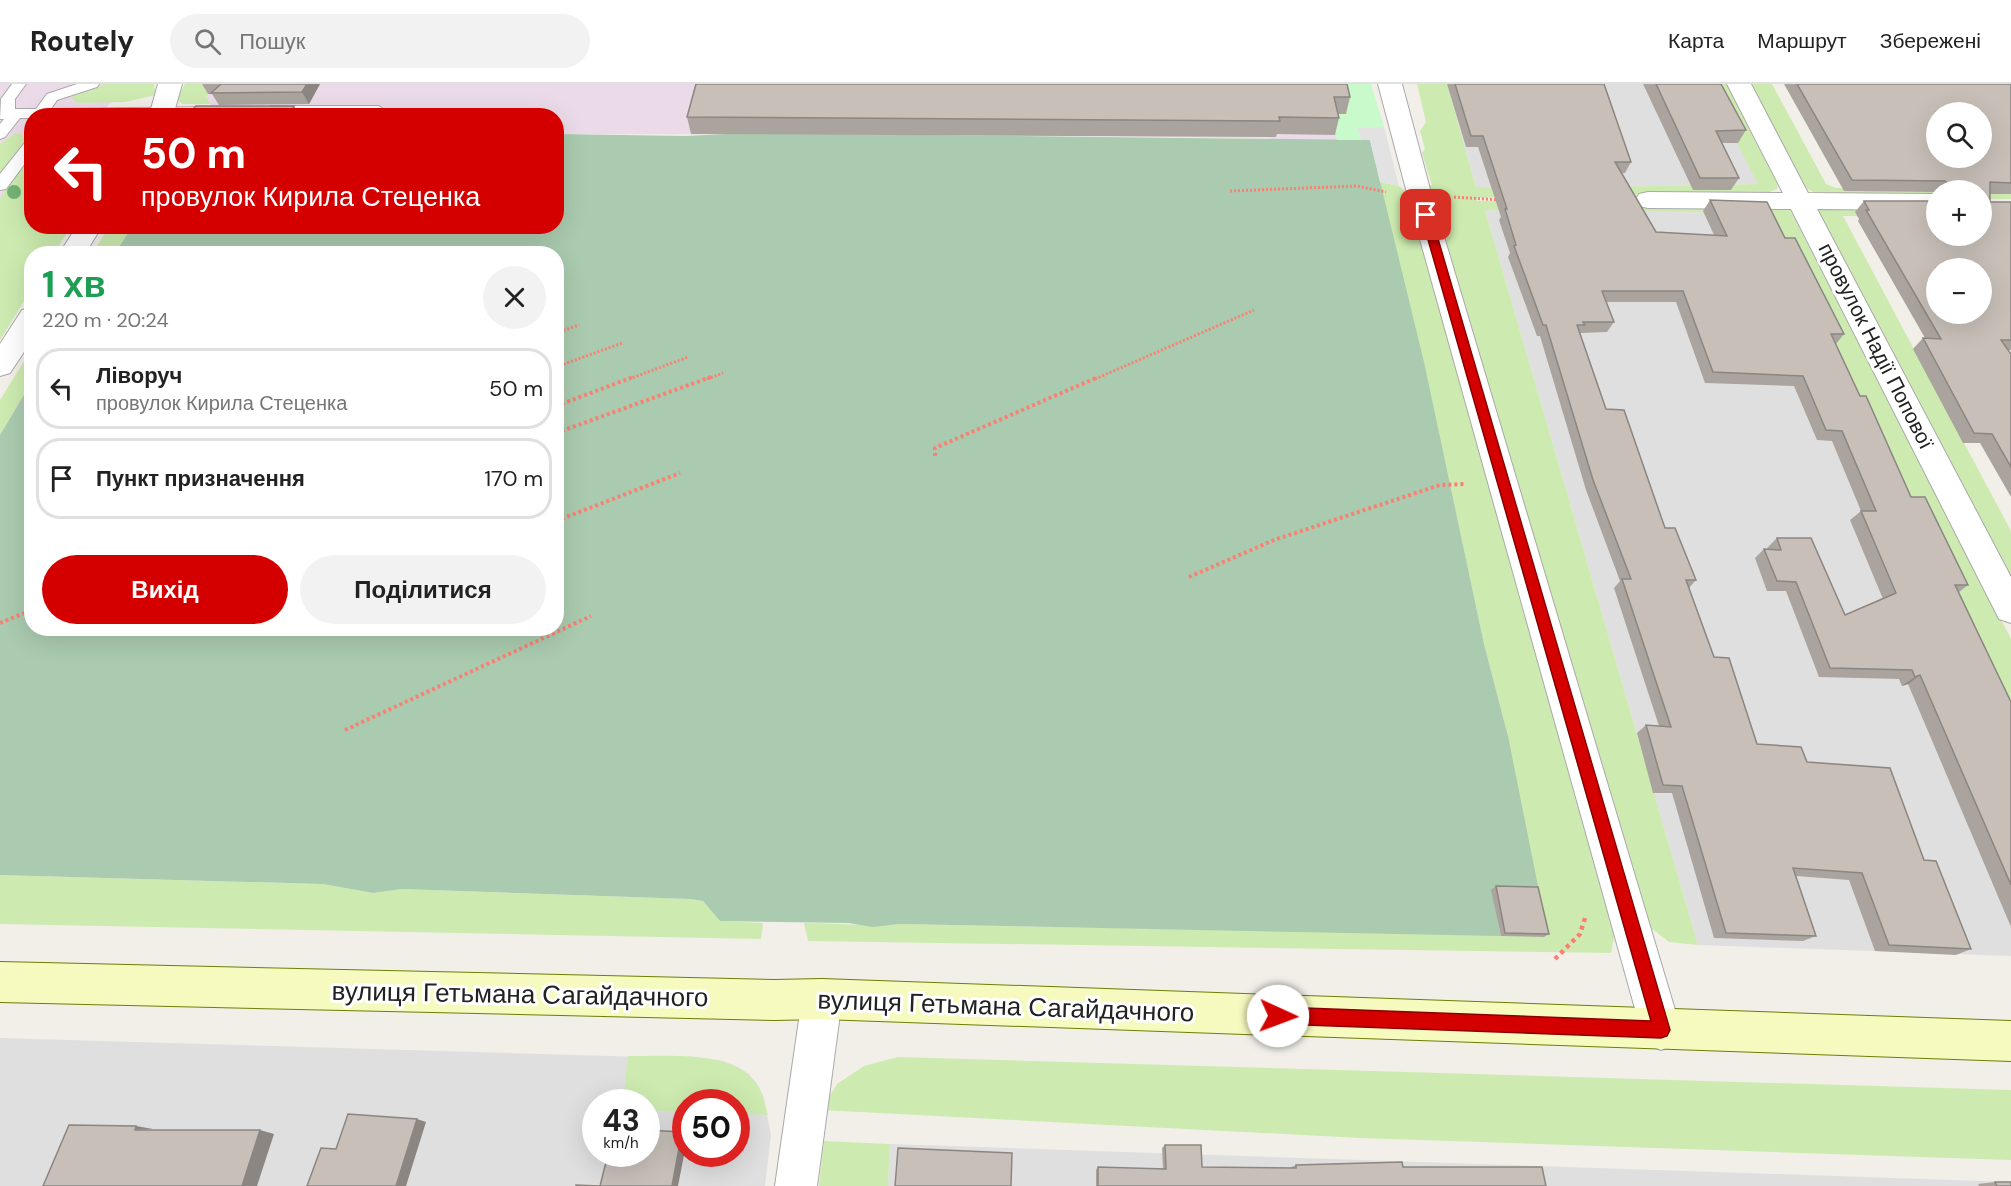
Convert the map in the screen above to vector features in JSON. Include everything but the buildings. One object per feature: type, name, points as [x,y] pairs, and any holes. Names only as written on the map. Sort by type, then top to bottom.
[{"type":"main road","name":"вулиця Гетьмана Сагайдачного","points":[[0,982],[822,999],[2011,1041]]},
{"type":"street","points":[[164,108],[170,84]]},
{"type":"street","points":[[1390,84],[1419,193],[1661,1030]]},
{"type":"street","name":"провулок Надії Попової","points":[[1738,84],[1800,199],[2011,609]]},
{"type":"street","points":[[1648,200],[1800,199],[1926,202]]},
{"type":"street","points":[[0,366],[24,329]]},
{"type":"street","points":[[796,1186],[822,999]]},
{"type":"lane","points":[[0,134],[8,114],[8,99],[20,84]]},
{"type":"lane","points":[[50,108],[52,97],[92,84]]},
{"type":"lane","points":[[8,114],[24,114]]},
{"type":"lane","points":[[0,186],[24,154]]},
{"type":"path","points":[[1230,191],[1357,186],[1382,191],[1473,200],[1508,200]]},
{"type":"path","points":[[935,456],[935,448],[1254,310]]},
{"type":"path","points":[[564,330],[579,325]]},
{"type":"path","points":[[564,364],[622,343]]},
{"type":"path","points":[[564,403],[688,357]]},
{"type":"path","points":[[564,431],[723,373]]},
{"type":"path","points":[[564,518],[680,474]]},
{"type":"path","points":[[1190,577],[1274,540],[1440,485],[1503,483]]},
{"type":"path","points":[[0,622],[24,613]]},
{"type":"path","points":[[564,629],[591,616]]},
{"type":"path","points":[[345,730],[548,636]]},
{"type":"shaded area","points":[[0,84],[133,84],[123,98],[110,103],[106,108],[24,108],[25,234],[0,271]]},
{"type":"shaded area","points":[[215,84],[1324,84],[1337,140],[1053,135],[564,134],[564,108],[209,108],[211,104],[206,97]]},
{"type":"shaded area","points":[[1447,84],[1707,84],[1759,184],[1553,188],[1476,187]]},
{"type":"shaded area","points":[[1384,127],[1399,186],[1380,182],[1370,140],[1361,140],[1358,128]]},
{"type":"shaded area","points":[[1485,210],[1772,213],[2011,708],[2011,956],[1698,945]]},
{"type":"shaded area","points":[[0,1038],[723,1061],[749,1074],[763,1095],[771,1135],[765,1186],[0,1186]]},
{"type":"shaded area","points":[[890,1144],[2011,1182],[2011,1186],[888,1186]]},
{"type":"green space","points":[[105,84],[154,84],[156,95],[125,102],[77,103],[71,97]]},
{"type":"green space","points":[[185,84],[215,84],[206,97],[211,104],[183,104],[176,99]]},
{"type":"green space","points":[[1324,84],[1371,84],[1384,127],[1358,128],[1361,140],[1337,140]]},
{"type":"green space","points":[[1417,84],[1447,84],[1476,187],[1553,188],[1758,184],[1707,84],[1728,84],[1778,184],[1777,189],[1769,192],[1477,198],[1477,201],[1768,203],[1789,208],[2011,639],[2011,708],[1772,213],[1485,210],[1698,945],[1669,942],[1651,928],[1428,186],[1432,185],[1422,153],[1425,149],[1420,131],[1426,122]]},
{"type":"green space","points":[[1746,84],[1772,84],[1826,184],[1836,188],[1926,187],[1926,198],[1822,196],[1801,186]]},
{"type":"green space","points":[[15,133],[21,134],[24,138],[0,173],[0,144]]},
{"type":"green space","points":[[748,133],[1370,140],[1424,362],[1484,644],[1508,736],[1539,891],[1492,890],[1501,936],[899,924],[873,927],[848,923],[720,921],[703,901],[690,899],[402,889],[373,893],[323,884],[0,875],[0,435],[24,395],[24,636],[564,636],[564,246],[120,246],[127,234],[564,234],[564,134],[685,136]]},
{"type":"green space","points":[[24,165],[24,234],[66,234],[59,246],[24,246],[24,301],[0,340],[0,198]]},
{"type":"green space","points":[[1380,182],[1399,186],[1411,196],[1615,932],[1611,953],[808,941],[804,923],[1501,935],[1491,890],[1508,736],[1484,644]]},
{"type":"green space","points":[[1992,187],[2011,187],[2011,199],[1992,199]]},
{"type":"green space","points":[[1829,206],[1926,216],[1843,216],[2011,531],[2011,589],[1816,214]]},
{"type":"green space","points":[[105,234],[127,234],[120,246],[97,246]]},
{"type":"green space","points":[[24,361],[24,395],[0,435],[0,400]]},
{"type":"green space","points":[[0,875],[323,884],[373,893],[402,889],[690,899],[703,901],[720,921],[763,923],[761,939],[0,924]]},
{"type":"green space","points":[[628,1056],[679,1056],[715,1060],[732,1065],[746,1073],[757,1084],[768,1115],[750,1114],[750,1089],[672,1089],[672,1111],[660,1111],[660,1089],[624,1089]]},
{"type":"green space","points":[[898,1057],[2011,1090],[2011,1160],[1360,1138],[821,1110],[837,1084],[864,1066]]},
{"type":"green space","points":[[824,1141],[890,1144],[888,1186],[819,1186]]},
{"type":"route","points":[[1278,1016],[1661,1030],[1426,215]]}]
